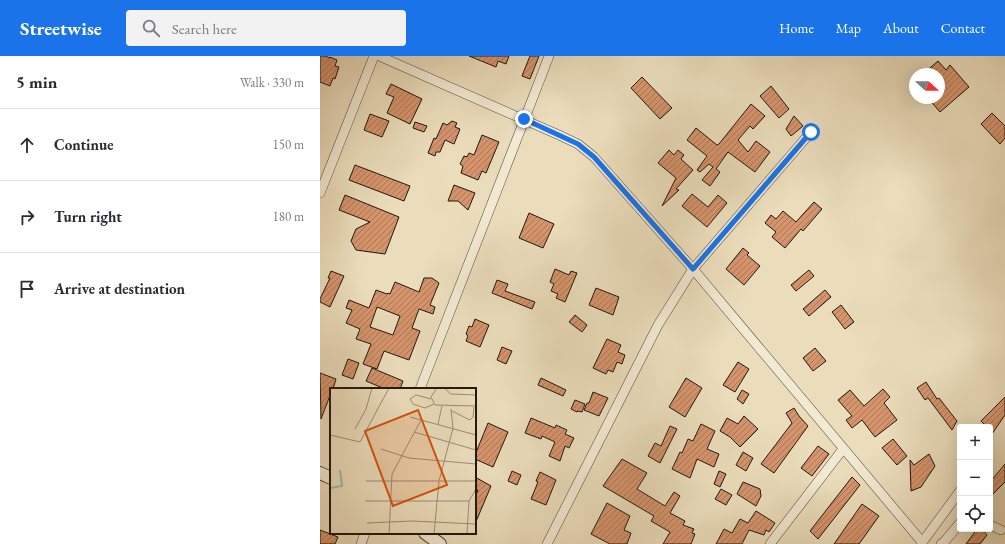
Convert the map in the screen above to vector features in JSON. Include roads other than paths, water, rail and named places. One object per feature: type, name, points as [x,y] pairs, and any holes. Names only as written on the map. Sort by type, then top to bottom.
[{"type":"street","points":[[320,194],[374,56]]},
{"type":"street","points":[[379,56],[578,144],[594,157],[693,269],[921,543],[957,495]]},
{"type":"street","points":[[420,388],[549,56]]},
{"type":"street","points":[[547,544],[658,325],[693,269],[811,132]]},
{"type":"street","points":[[770,544],[843,449]]},
{"type":"street","points":[[320,473],[330,478]]},
{"type":"street","points":[[993,526],[1001,530]]},
{"type":"street","points":[[941,544],[957,527]]},
{"type":"street","points":[[361,544],[365,534]]},
{"type":"street","points":[[426,534],[440,544]]}]
